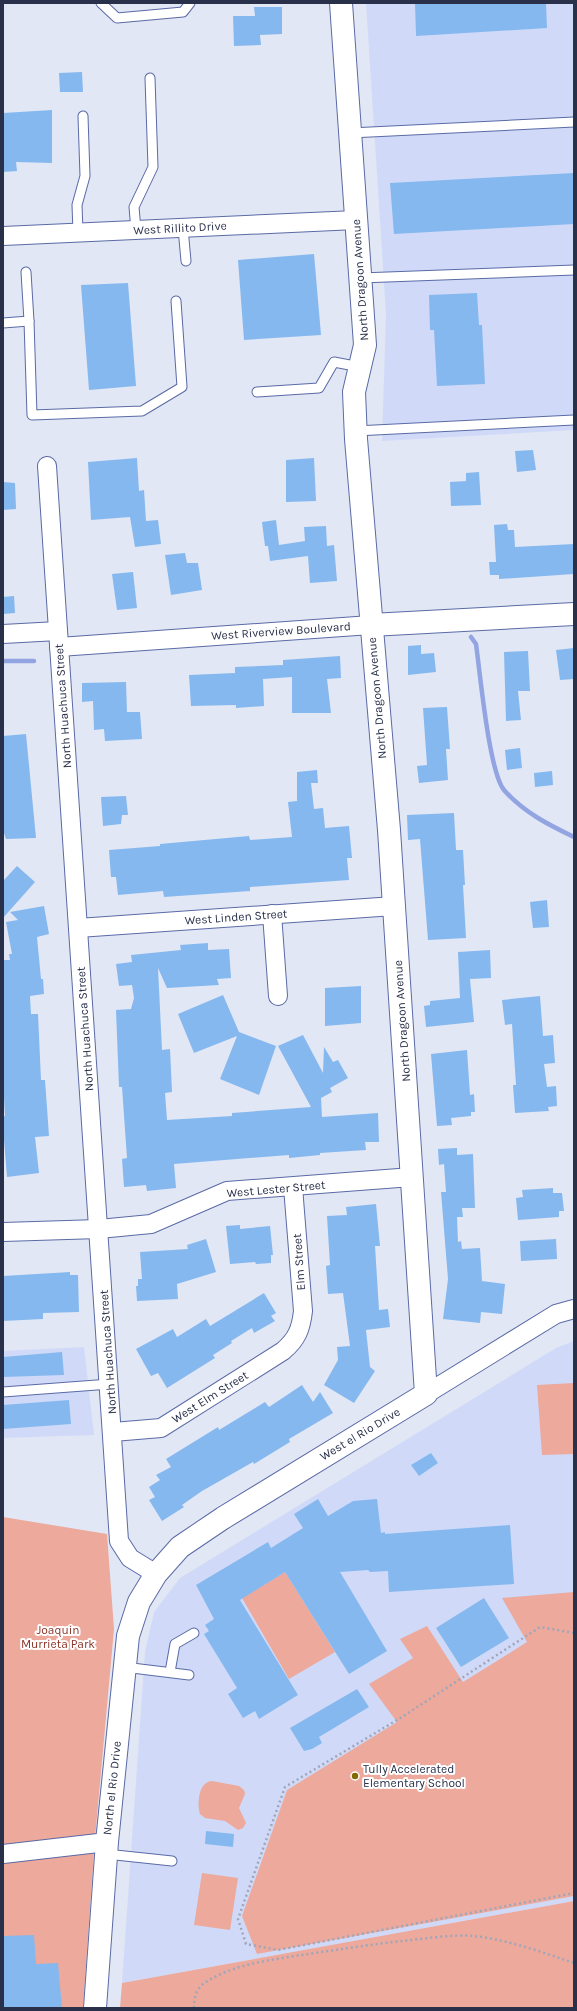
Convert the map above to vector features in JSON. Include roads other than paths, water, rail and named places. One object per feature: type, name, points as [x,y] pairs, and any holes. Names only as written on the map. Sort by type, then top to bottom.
[{"type":"street","name":"North Dragoon Avenue","points":[[341,3],[364,345],[354,392],[355,431],[394,906],[426,1394]]},
{"type":"street","name":"West Rillito Drive","points":[[3,236],[356,220]]},
{"type":"street","name":"North Huachuca Street","points":[[47,466],[110,1384],[119,1541],[130,1558],[156,1574]]},
{"type":"street","name":"West Riverview Boulevard","points":[[3,634],[58,639],[574,614]]},
{"type":"street","name":"West Linden Street","points":[[78,928],[394,906]]},
{"type":"street","points":[[272,914],[278,996]]},
{"type":"street","name":"West Lester Street","points":[[3,1232],[99,1229],[151,1224],[227,1192],[412,1177]]},
{"type":"street","name":"Elm Street","points":[[293,1187],[303,1311],[302,1326],[297,1337]]},
{"type":"street","name":"West el Rio Drive","points":[[156,1574],[180,1548],[223,1518],[556,1314],[574,1309]]},
{"type":"street","name":"West Elm Street","points":[[113,1432],[161,1428],[283,1351],[297,1337]]},
{"type":"street","name":"North el Rio Drive","points":[[96,2008],[106,1848],[124,1667],[130,1629],[139,1602],[156,1574]]},
{"type":"street","points":[[3,1854],[106,1848]]},
{"type":"lane","points":[[101,3],[117,18],[183,12],[190,3]]},
{"type":"lane","points":[[136,230],[134,207],[153,167],[150,78]]},
{"type":"lane","points":[[78,232],[77,205],[85,176],[83,116]]},
{"type":"lane","points":[[350,133],[574,122]]},
{"type":"lane","points":[[183,228],[186,261]]},
{"type":"lane","points":[[360,278],[574,270]]},
{"type":"lane","points":[[26,272],[32,415],[142,411],[182,387],[176,301]]},
{"type":"lane","points":[[3,323],[29,322]]},
{"type":"lane","points":[[257,392],[319,388],[334,362],[360,367]]},
{"type":"lane","points":[[355,431],[574,420]]},
{"type":"lane","points":[[3,1392],[110,1384]]},
{"type":"lane","points":[[170,1672],[175,1644],[194,1633]]},
{"type":"lane","points":[[124,1667],[189,1674]]},
{"type":"lane","points":[[106,1848],[133,1856],[172,1861]]},
{"type":"waterway","points":[[471,637],[476,644],[494,764],[504,790],[519,805],[546,823],[574,837]]},
{"type":"waterway","points":[[3,661],[34,661]]},
{"type":"place","name":"Tully Accelerated Elementary School","points":[[355,1776]]},
{"type":"park label","name":"Joaquin Murrieta Park","points":[[58,1637]]}]
